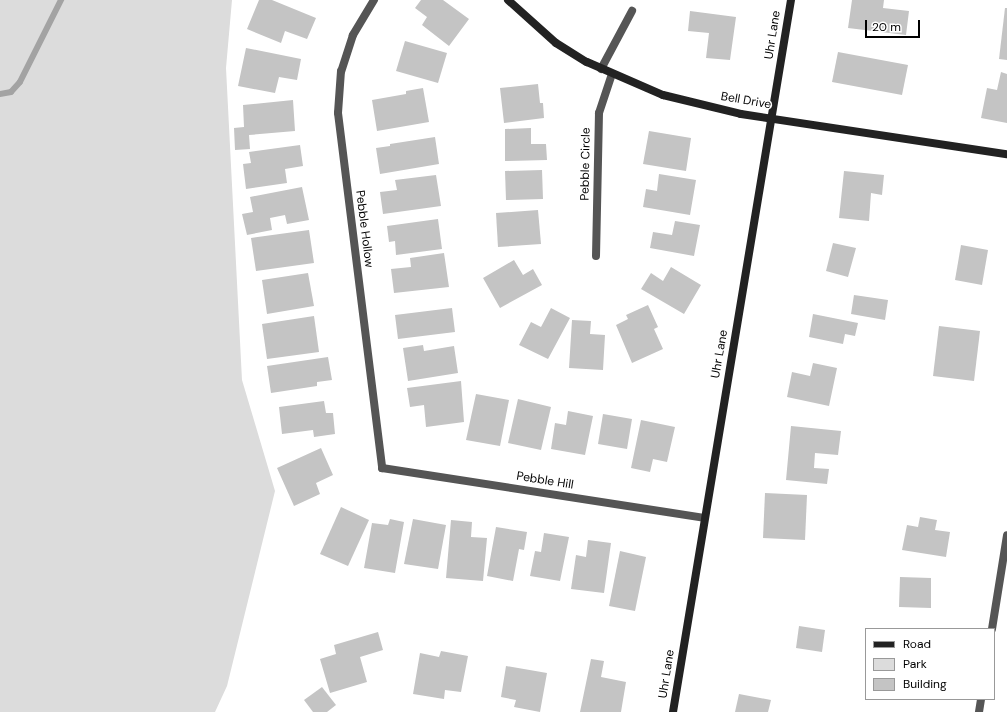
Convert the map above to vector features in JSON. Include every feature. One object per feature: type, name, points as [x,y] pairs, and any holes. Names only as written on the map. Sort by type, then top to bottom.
[{"type":"street","name":"Pebble Hollow","points":[[374,0],[353,35],[341,71],[338,113],[382,468]]},
{"type":"street","name":"Bell Drive","points":[[508,0],[556,43],[612,74],[663,95],[741,114],[1007,154]]},
{"type":"street","name":"Uhr Lane","points":[[673,712],[791,0]]},
{"type":"street","points":[[602,69],[632,11]]},
{"type":"street","name":"Pebble Circle","points":[[596,256],[599,113],[612,74]]},
{"type":"street","name":"Pebble Hill","points":[[382,468],[704,518]]},
{"type":"street","points":[[992,628],[1007,535]]},
{"type":"street","points":[[979,712],[981,700]]},
{"type":"green space","points":[[0,0],[232,0],[226,68],[242,380],[275,491],[227,686],[215,712],[0,712]]},
{"type":"building","points":[[259,0],[272,0],[316,18],[307,39],[285,31],[281,43],[247,29]]},
{"type":"building","points":[[421,0],[443,0],[469,19],[449,46],[422,25],[427,17],[415,8]]},
{"type":"building","points":[[852,0],[884,0],[883,8],[909,11],[906,35],[848,28]]},
{"type":"building","points":[[1005,8],[1007,8],[1007,60],[999,59]]},
{"type":"building","points":[[690,11],[736,17],[730,60],[706,58],[709,33],[688,31]]},
{"type":"building","points":[[405,41],[447,53],[438,83],[396,71]]},
{"type":"building","points":[[246,48],[301,59],[297,80],[279,77],[275,93],[238,86]]},
{"type":"building","points":[[838,52],[908,65],[902,95],[832,82]]},
{"type":"building","points":[[1001,72],[1007,74],[1007,123],[981,118],[987,88],[997,90]]},
{"type":"building","points":[[538,84],[540,103],[543,103],[544,118],[504,123],[500,88]]},
{"type":"building","points":[[423,88],[429,122],[377,131],[372,100],[406,94],[406,91]]},
{"type":"building","points":[[293,100],[295,131],[249,135],[250,149],[235,150],[234,128],[244,127],[243,105]]},
{"type":"building","points":[[531,128],[531,144],[546,144],[547,160],[505,161],[505,129]]},
{"type":"building","points":[[649,131],[691,138],[686,171],[643,164]]},
{"type":"building","points":[[435,137],[439,164],[380,174],[376,148],[390,146],[390,144]]},
{"type":"building","points":[[300,145],[303,166],[285,169],[287,183],[246,189],[243,164],[251,163],[249,152]]},
{"type":"building","points":[[542,170],[543,199],[506,200],[505,171]]},
{"type":"building","points":[[844,171],[884,175],[882,195],[871,193],[869,221],[839,218]]},
{"type":"building","points":[[659,174],[696,180],[690,215],[643,207],[646,189],[657,191]]},
{"type":"building","points":[[436,175],[441,206],[383,214],[380,192],[397,190],[395,180]]},
{"type":"building","points":[[302,187],[309,220],[287,224],[285,215],[270,218],[272,230],[247,235],[242,214],[253,212],[250,197]]},
{"type":"building","points":[[538,210],[541,244],[498,247],[496,213]]},
{"type":"building","points":[[438,219],[442,249],[396,255],[395,241],[389,242],[387,226]]},
{"type":"building","points":[[675,221],[700,225],[694,256],[650,248],[653,232],[672,235]]},
{"type":"building","points":[[309,230],[314,263],[256,271],[251,238]]},
{"type":"building","points":[[833,243],[856,248],[848,277],[826,271]]},
{"type":"building","points":[[961,245],[988,250],[982,285],[955,280]]},
{"type":"building","points":[[444,253],[449,287],[394,293],[391,269],[411,267],[410,258]]},
{"type":"building","points":[[514,260],[523,275],[533,269],[542,285],[500,308],[483,278]]},
{"type":"building","points":[[671,267],[701,285],[684,314],[641,289],[651,273],[663,281]]},
{"type":"building","points":[[308,273],[314,306],[267,314],[262,280]]},
{"type":"building","points":[[854,295],[888,300],[885,320],[851,314]]},
{"type":"building","points":[[648,305],[658,327],[654,329],[663,349],[632,363],[616,325],[628,319],[626,315]]},
{"type":"building","points":[[452,308],[455,332],[398,339],[395,315]]},
{"type":"building","points":[[551,308],[570,318],[548,359],[519,345],[531,322],[541,327]]},
{"type":"building","points":[[813,314],[858,323],[855,336],[845,334],[843,344],[809,337]]},
{"type":"building","points":[[314,316],[319,352],[267,359],[262,324]]},
{"type":"building","points":[[572,320],[591,321],[590,334],[605,335],[603,370],[569,368]]},
{"type":"building","points":[[939,326],[980,331],[974,381],[933,376]]},
{"type":"building","points":[[423,345],[424,351],[454,346],[458,373],[408,381],[403,348]]},
{"type":"building","points":[[328,357],[332,380],[317,382],[317,386],[271,393],[267,366]]},
{"type":"building","points":[[813,363],[837,368],[829,406],[787,397],[792,372],[810,376]]},
{"type":"building","points":[[461,381],[464,422],[426,427],[424,405],[410,407],[407,388]]},
{"type":"building","points":[[476,394],[509,400],[500,446],[466,440]]},
{"type":"building","points":[[518,399],[551,407],[541,450],[508,443]]},
{"type":"building","points":[[324,401],[326,413],[333,413],[335,434],[314,437],[313,430],[282,434],[279,407]]},
{"type":"building","points":[[568,411],[593,416],[585,455],[551,449],[555,423],[566,425]]},
{"type":"building","points":[[603,414],[632,419],[627,449],[598,444]]},
{"type":"building","points":[[641,420],[675,427],[667,462],[653,459],[650,472],[631,468]]},
{"type":"building","points":[[791,426],[841,431],[838,455],[815,453],[814,468],[829,469],[827,484],[786,480]]},
{"type":"building","points":[[321,448],[333,475],[316,483],[320,494],[294,506],[277,468]]},
{"type":"building","points":[[765,493],[807,495],[805,540],[763,538]]},
{"type":"building","points":[[341,507],[369,520],[348,566],[320,554]]},
{"type":"building","points":[[920,517],[937,520],[935,530],[950,532],[946,557],[902,550],[907,525],[918,527]]},
{"type":"building","points":[[390,519],[404,522],[395,573],[364,568],[372,523],[388,525]]},
{"type":"building","points":[[413,519],[446,525],[438,569],[404,564]]},
{"type":"building","points":[[451,520],[472,522],[471,537],[487,538],[483,581],[446,578]]},
{"type":"building","points":[[496,527],[527,532],[524,550],[519,549],[513,581],[487,576]]},
{"type":"building","points":[[544,533],[569,537],[560,581],[530,576],[535,551],[541,552]]},
{"type":"building","points":[[588,540],[611,543],[604,593],[571,589],[576,555],[586,557]]},
{"type":"building","points":[[620,551],[646,557],[635,611],[609,606]]},
{"type":"building","points":[[900,577],[931,578],[931,608],[899,607]]},
{"type":"building","points":[[799,626],[825,630],[822,652],[796,648]]},
{"type":"building","points":[[378,632],[383,650],[360,657],[367,682],[330,693],[320,659],[336,654],[334,645]]},
{"type":"building","points":[[441,651],[468,656],[461,692],[445,690],[444,699],[413,694],[420,653],[439,657]]},
{"type":"building","points":[[591,659],[604,661],[601,677],[626,682],[621,712],[580,712]]},
{"type":"building","points":[[506,666],[547,673],[540,712],[514,707],[516,700],[501,697]]},
{"type":"building","points":[[322,687],[336,705],[327,712],[313,712],[304,700]]},
{"type":"building","points":[[739,694],[771,700],[768,712],[735,712]]},
{"type":"waterway","points":[[0,94],[11,92],[20,82],[61,0]]}]
